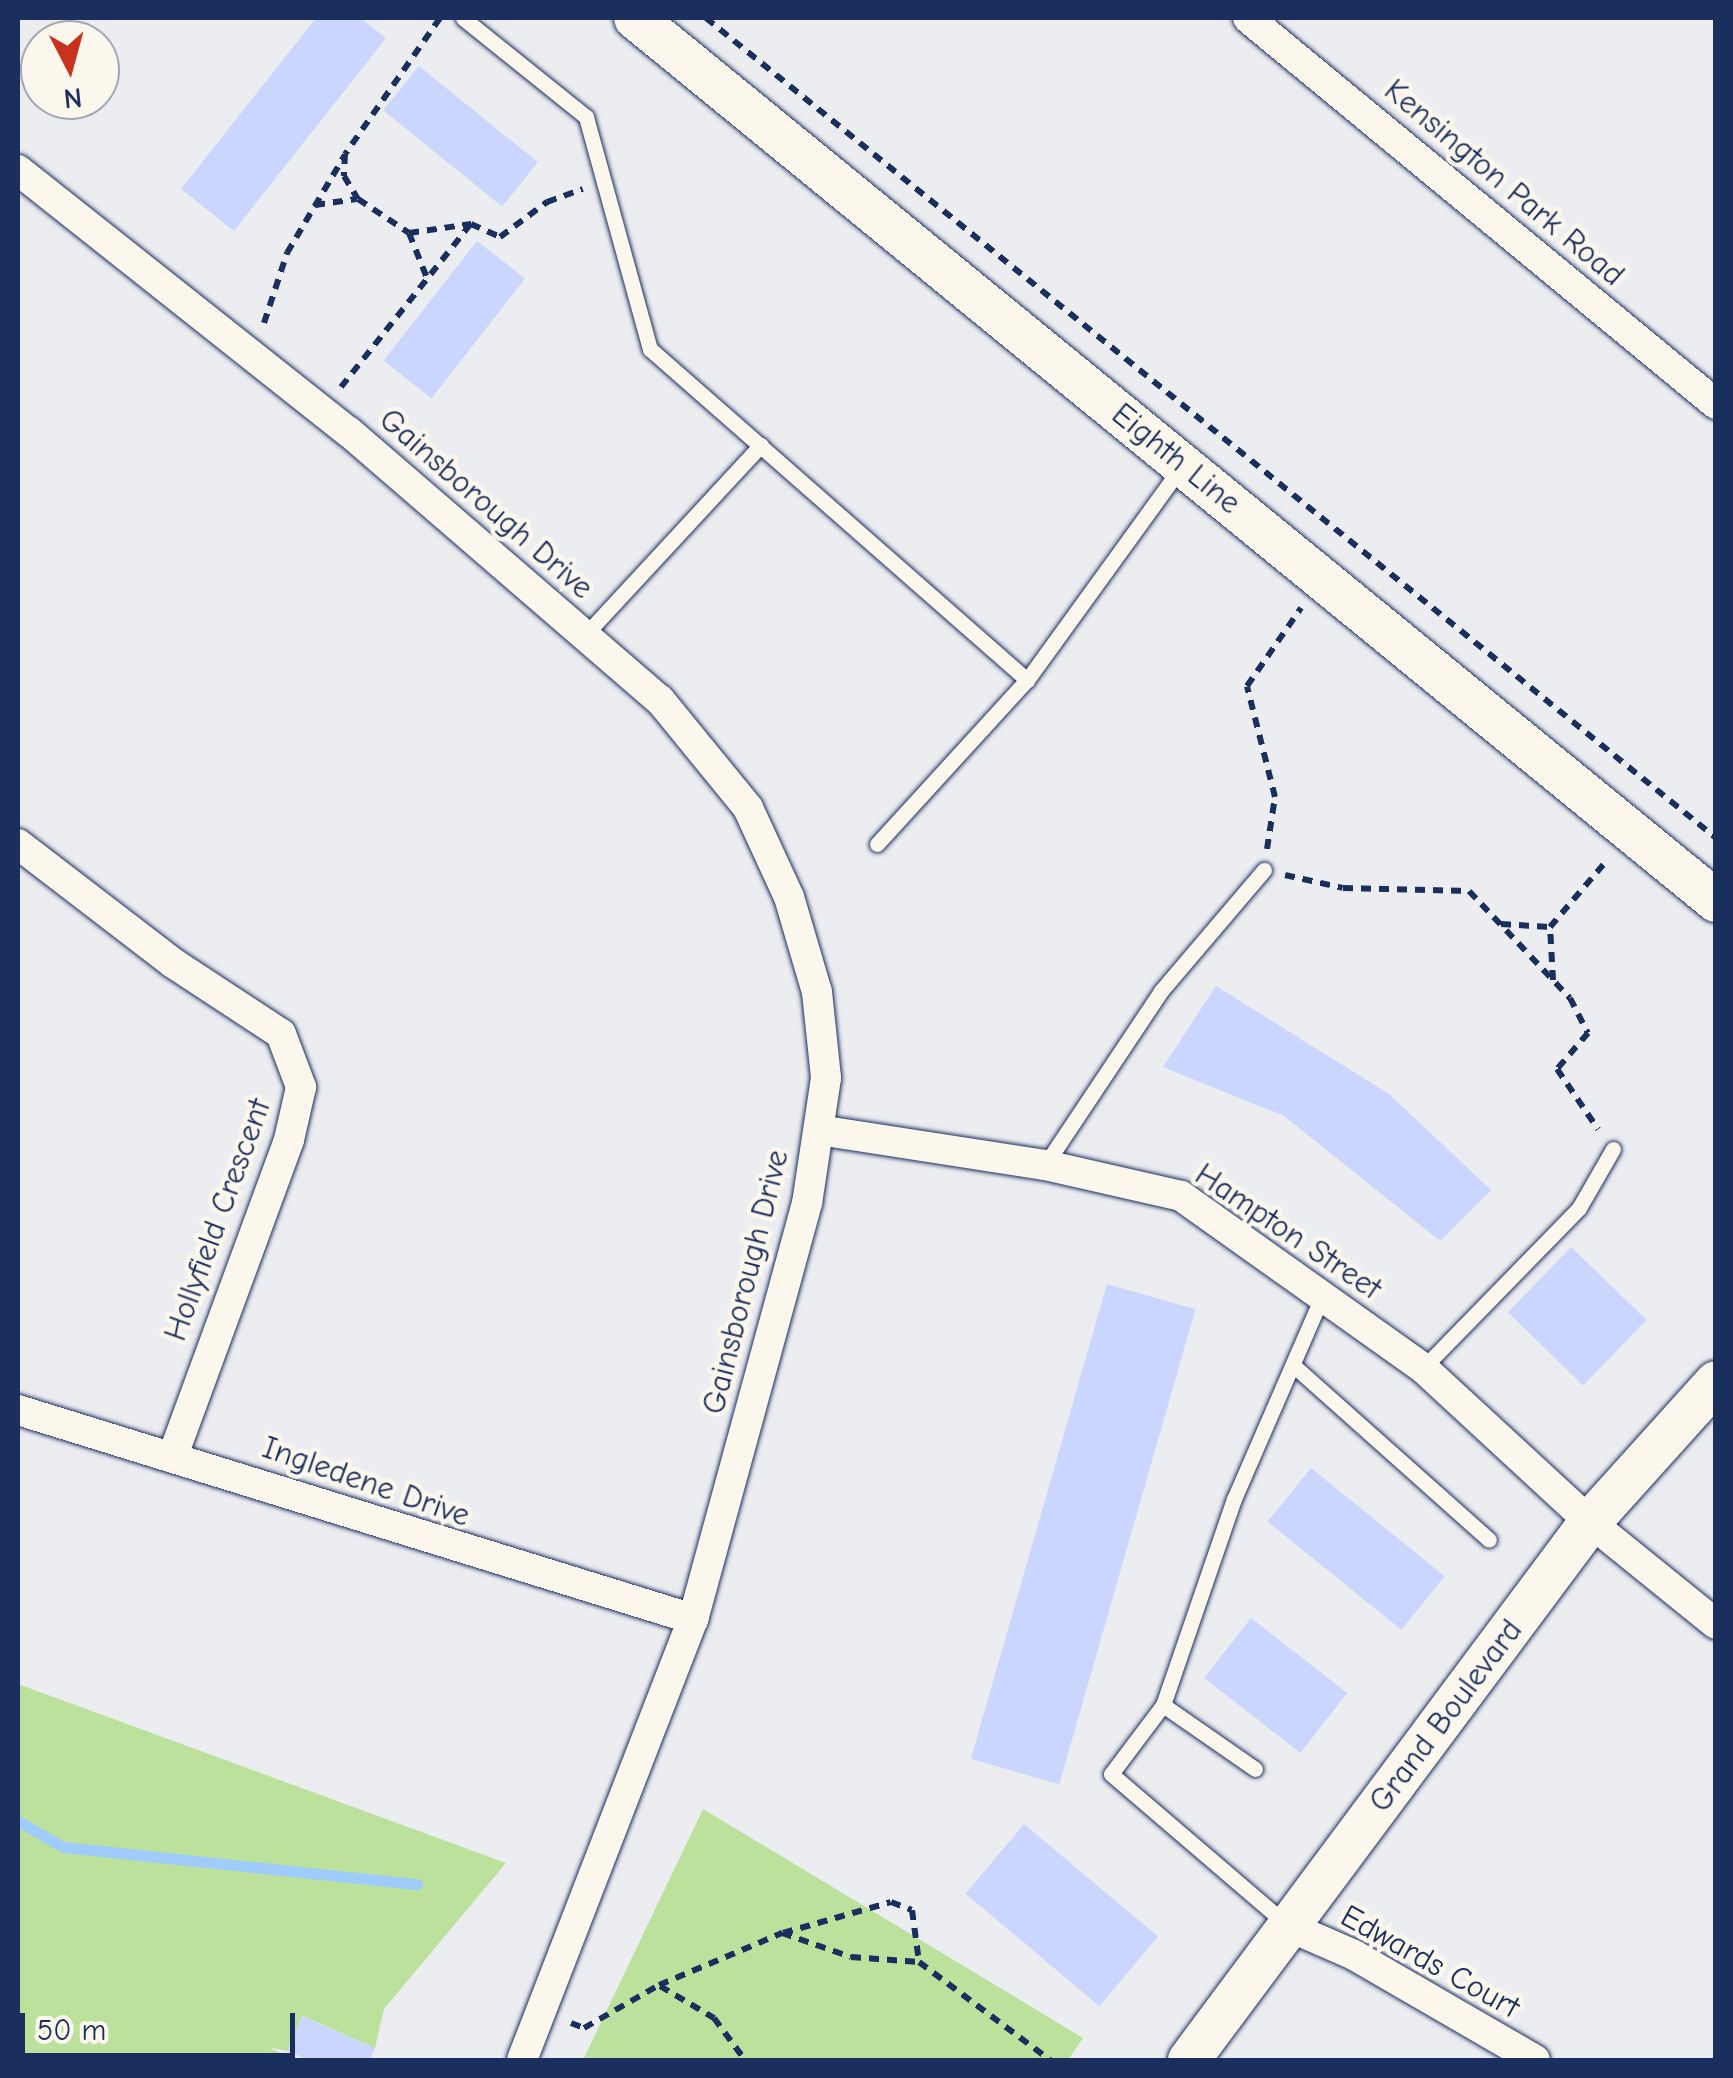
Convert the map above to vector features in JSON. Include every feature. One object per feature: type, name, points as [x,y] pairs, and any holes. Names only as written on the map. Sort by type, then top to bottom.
[{"type":"street","name":"Eighth Line","points":[[635,18],[1716,901]]},
{"type":"street","name":"Kensington Park Road","points":[[1248,18],[1716,404]]},
{"type":"street","name":"Gainsborough Drive","points":[[18,170],[323,411],[660,700],[748,808],[788,896],[816,992],[826,1078],[807,1203],[693,1618],[544,2012],[522,2060]]},
{"type":"street","name":"Hollyfield Crescent","points":[[18,844],[280,1034],[301,1087],[290,1140],[174,1453]]},
{"type":"street","name":"Hampton Street","points":[[820,1130],[1046,1165],[1181,1196],[1424,1368],[1590,1522],[1716,1624]]},
{"type":"street","name":"Grand Boulevard","points":[[1189,2060],[1590,1522],[1716,1382]]},
{"type":"street","name":"Ingledene Drive","points":[[18,1410],[174,1453],[386,1528],[693,1618]]},
{"type":"street","name":"Edwards Court","points":[[1290,1927],[1354,1955],[1535,2060]]},
{"type":"lane","points":[[463,18],[586,116],[650,349],[1027,680]]},
{"type":"lane","points":[[585,636],[761,445]]},
{"type":"lane","points":[[877,844],[1027,680],[1183,464]]},
{"type":"lane","points":[[1046,1165],[1161,991],[1264,870]]},
{"type":"lane","points":[[1424,1368],[1579,1208],[1613,1149]]},
{"type":"lane","points":[[1290,1927],[1111,1774],[1163,1705],[1234,1500],[1323,1294]]},
{"type":"lane","points":[[1294,1366],[1489,1540]]},
{"type":"lane","points":[[1163,1705],[1256,1769]]},
{"type":"path","points":[[253,356],[287,253],[345,154],[440,18]]},
{"type":"path","points":[[706,18],[1716,838]]},
{"type":"path","points":[[345,154],[344,176],[358,198],[409,233],[428,278]]},
{"type":"path","points":[[409,233],[471,224],[500,237],[547,202],[603,181]]},
{"type":"path","points":[[314,206],[358,198]]},
{"type":"path","points":[[323,411],[471,224]]},
{"type":"path","points":[[1322,578],[1247,686],[1275,797],[1264,870],[1344,888],[1468,891],[1554,981],[1588,1033],[1556,1070],[1613,1149]]},
{"type":"path","points":[[1554,981],[1550,927],[1631,832]]},
{"type":"path","points":[[1500,924],[1550,927]]},
{"type":"path","points":[[544,2012],[584,2028],[659,1986],[782,1933],[891,1902],[912,1910],[919,1962]]},
{"type":"path","points":[[782,1933],[852,1956],[919,1962],[1050,2060]]},
{"type":"path","points":[[659,1986],[714,2018],[745,2060]]},
{"type":"green space","points":[[18,1684],[506,1863],[384,2009],[375,2048],[303,2016],[287,2051],[268,2047],[295,2060],[18,2060]]},
{"type":"green space","points":[[703,1809],[1083,2038],[1068,2060],[583,2060]]},
{"type":"building","points":[[316,18],[360,18],[386,38],[234,231],[181,189]]},
{"type":"building","points":[[419,66],[538,162],[502,207],[383,110]]},
{"type":"building","points":[[477,241],[525,279],[431,398],[383,361]]},
{"type":"building","points":[[1216,986],[1389,1094],[1491,1190],[1440,1241],[1284,1116],[1163,1067]]},
{"type":"building","points":[[1571,1247],[1647,1320],[1583,1385],[1508,1312]]},
{"type":"building","points":[[1107,1284],[1195,1309],[1059,1784],[971,1759]]},
{"type":"building","points":[[1311,1468],[1445,1576],[1401,1630],[1268,1522]]},
{"type":"building","points":[[1251,1618],[1347,1693],[1300,1753],[1204,1678]]},
{"type":"building","points":[[1024,1824],[1158,1936],[1100,2006],[966,1894]]},
{"type":"building","points":[[302,2016],[375,2048],[370,2060],[309,2060],[287,2051]]},
{"type":"waterway","points":[[18,1821],[63,1847],[417,1884]]}]
